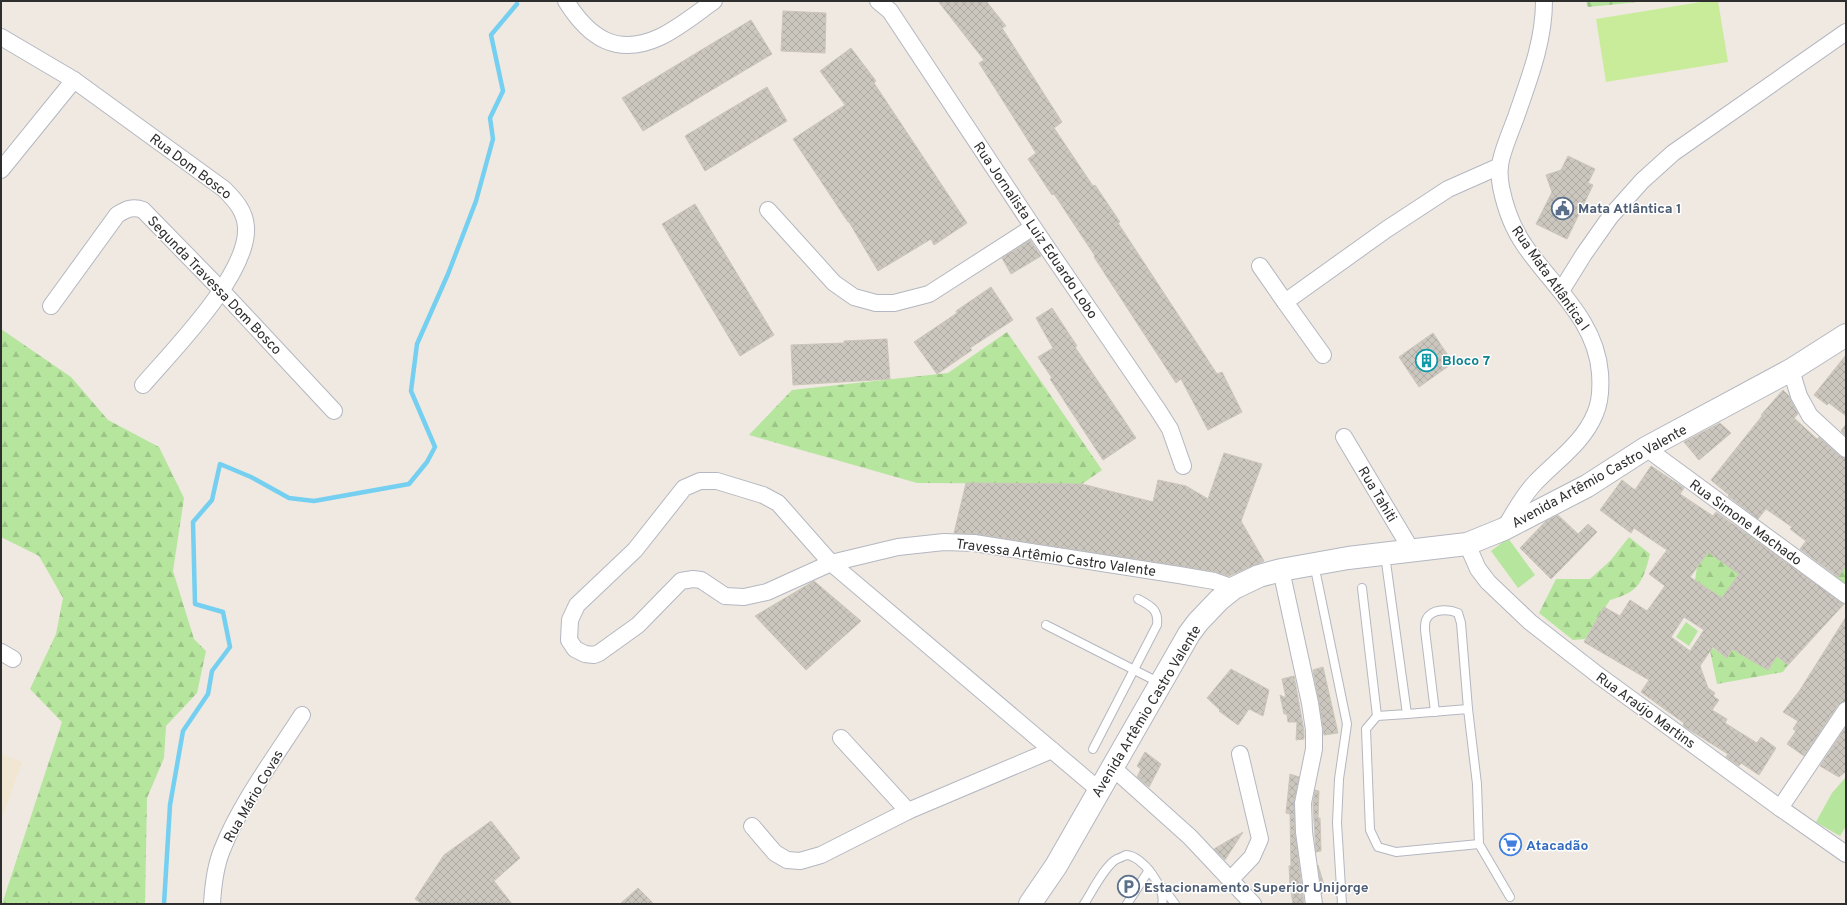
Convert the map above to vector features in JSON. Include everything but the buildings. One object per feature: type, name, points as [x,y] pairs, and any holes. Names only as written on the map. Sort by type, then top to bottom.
[{"type":"main road","name":"Avenida Artêmio Castro Valente","points":[[1030,904],[1056,866],[1160,683],[1198,622],[1219,600],[1234,588],[1259,576],[1281,570],[1385,554],[1467,544],[1504,529],[1587,486],[1646,448],[1791,370],[1846,335]]},
{"type":"street","points":[[566,1],[578,21],[598,37],[617,45],[640,44],[661,37],[714,1]]},
{"type":"street","name":"Rua Jornalista Luiz Eduardo Lobo","points":[[878,1],[890,11],[1032,227],[1170,429],[1183,466]]},
{"type":"street","name":"Rua Mata Atlântica I","points":[[1504,529],[1524,495],[1566,455],[1587,429],[1595,414],[1600,399],[1599,364],[1595,344],[1587,326],[1524,244],[1511,220],[1502,188],[1500,166],[1537,54],[1544,21],[1544,1]]},
{"type":"street","points":[[1561,291],[1610,217],[1642,181],[1673,153],[1846,32]]},
{"type":"street","name":"Rua Dom Bosco","points":[[1,37],[74,80],[224,189],[236,200],[243,214],[246,228],[245,245],[222,291],[143,385]]},
{"type":"street","points":[[1,170],[74,80]]},
{"type":"street","points":[[1285,302],[1387,229],[1448,189],[1500,166]]},
{"type":"street","name":"Segunda Travessa Dom Bosco","points":[[51,306],[117,215],[125,209],[137,208],[143,210],[222,291],[334,411]]},
{"type":"street","points":[[768,210],[834,283],[854,297],[876,303],[894,303],[929,294],[1032,227]]},
{"type":"street","points":[[1260,266],[1322,355]]},
{"type":"street","points":[[1791,370],[1799,396],[1810,416],[1846,449]]},
{"type":"street","name":"Rua Tahiti","points":[[1344,437],[1412,551]]},
{"type":"street","name":"Rua Simone Machado","points":[[1646,448],[1846,595]]},
{"type":"street","name":"Travessa Artêmio Castro Valente","points":[[1099,790],[831,563],[778,503],[763,495],[717,481],[700,481],[684,488],[635,550],[577,605],[570,620],[569,640],[575,649],[585,654],[594,655],[638,625],[681,581],[693,579],[701,580],[725,596],[744,597],[767,592],[831,563],[920,544],[944,542],[974,543],[1179,575],[1214,581],[1234,588]]},
{"type":"street","name":"Rua Araújo Martins","points":[[1467,544],[1478,569],[1488,582],[1530,622],[1780,808],[1846,854]]},
{"type":"street","points":[[1281,570],[1306,682],[1314,730],[1314,749],[1302,803],[1304,832],[1314,904]]},
{"type":"street","points":[[1780,808],[1846,710]]},
{"type":"street","name":"Rua Mário Covas","points":[[212,904],[213,883],[222,850],[235,823],[261,778],[302,715]]},
{"type":"street","points":[[841,738],[908,810]]},
{"type":"street","points":[[752,826],[775,853],[787,860],[800,861],[821,855],[908,810],[1052,750]]},
{"type":"street","points":[[1231,879],[1252,857],[1260,839],[1240,754]]},
{"type":"street","points":[[1112,767],[1190,837],[1253,904]]},
{"type":"lane","points":[[1385,554],[1407,714]]},
{"type":"lane","points":[[1314,564],[1347,724],[1339,779],[1337,822],[1342,904]]},
{"type":"lane","points":[[1362,588],[1377,716]]},
{"type":"lane","points":[[1093,749],[1157,625],[1158,618],[1154,608],[1138,599]]},
{"type":"lane","points":[[1435,712],[1425,630],[1426,620],[1432,612],[1450,609],[1458,613],[1461,623],[1468,709],[1477,784],[1479,844],[1510,897]]},
{"type":"lane","points":[[1046,625],[1160,683]]},
{"type":"lane","points":[[1468,709],[1377,716],[1366,729],[1370,830],[1378,847],[1396,852],[1479,844]]},
{"type":"lane","points":[[1084,904],[1107,868],[1115,860],[1126,855],[1133,857],[1149,870],[1175,904]]},
{"type":"lane","points":[[1127,904],[1149,870]]},
{"type":"lane","points":[[1149,870],[1163,894],[1162,904]]},
{"type":"shaded area","points":[[1,754],[22,762],[1,820]]},
{"type":"green space","points":[[1586,1],[1648,1],[1588,7]]},
{"type":"green space","points":[[1707,1],[1718,1],[1728,62],[1606,82],[1596,19]]},
{"type":"green space","points":[[1,329],[71,377],[108,420],[159,447],[184,498],[173,571],[194,639],[206,651],[197,693],[166,726],[164,758],[147,798],[145,904],[2,904],[62,722],[30,689],[56,634],[63,598],[39,556],[1,537]]},
{"type":"green space","points":[[1007,332],[1102,470],[1082,484],[917,483],[749,435],[792,390],[948,373]]},
{"type":"green space","points":[[1749,529],[1762,541],[1722,599],[1695,580],[1697,567],[1708,552],[1724,563]]},
{"type":"green space","points":[[1629,537],[1650,554],[1642,578],[1634,589],[1620,597],[1610,600],[1585,639],[1573,640],[1539,613],[1556,579],[1590,579],[1611,560]]},
{"type":"green space","points":[[1508,538],[1535,575],[1518,588],[1491,551]]},
{"type":"green space","points":[[1846,566],[1846,587],[1830,578]]},
{"type":"green space","points":[[1686,622],[1698,631],[1689,646],[1676,637]]},
{"type":"green space","points":[[1713,648],[1727,658],[1732,649],[1768,670],[1777,656],[1788,665],[1783,672],[1717,684],[1710,651]]},
{"type":"green space","points":[[1846,777],[1846,826],[1840,836],[1816,822],[1832,793]]},
{"type":"waterway","points":[[164,904],[170,805],[183,731],[208,694],[212,671],[230,647],[223,612],[195,604],[193,522],[212,500],[220,464],[251,477],[289,498],[314,501],[409,484],[427,462],[435,447],[411,391],[417,344],[448,274],[476,201],[493,139],[490,118],[503,91],[491,35],[517,4]]},
{"type":"place","name":"Mata Atlântica 1","points":[[1563,208]]},
{"type":"place","name":"Bloco 7","points":[[1426,360]]},
{"type":"place","name":"Atacadão","points":[[1511,845]]},
{"type":"place","name":"Estacionamento Superior Unijorge","points":[[1128,887]]}]
